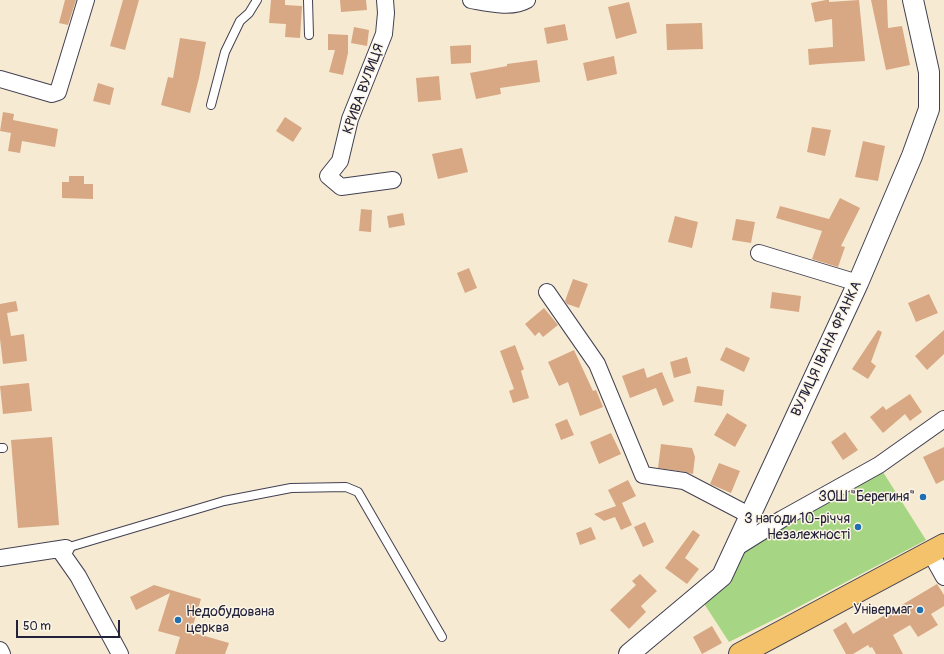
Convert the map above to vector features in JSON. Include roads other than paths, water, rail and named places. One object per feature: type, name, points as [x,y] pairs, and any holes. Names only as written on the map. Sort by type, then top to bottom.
[{"type":"main road","points":[[740,654],[937,549]]},
{"type":"street","points":[[0,79],[52,94],[58,92],[86,0]]},
{"type":"street","name":"КРИВА ВУЛИЦЯ","points":[[385,0],[386,13],[384,34],[350,119],[340,161],[328,176],[341,187],[393,180]]},
{"type":"street","points":[[472,0],[489,3],[511,4],[521,3],[527,0]]},
{"type":"street","name":"ВУЛИЦЯ ІВАНА ФРАНКА","points":[[629,654],[722,576],[858,283],[912,156],[929,109],[929,72],[913,0]]},
{"type":"street","points":[[759,253],[858,283]]},
{"type":"street","points":[[547,292],[597,364],[643,475],[684,481],[749,515]]},
{"type":"street","points":[[734,549],[782,519],[879,465],[944,419]]},
{"type":"street","points":[[0,558],[63,549],[120,654]]},
{"type":"street","points":[[937,549],[944,577]]},
{"type":"street","points":[[0,650],[2,654]]},
{"type":"lane","points":[[211,105],[225,52],[240,21],[249,13],[257,0]]},
{"type":"lane","points":[[308,0],[309,35]]},
{"type":"lane","points":[[63,549],[224,501],[291,488],[346,487],[358,492],[442,637]]},
{"type":"place","name":"ЗОШ \"Берегиня\"","points":[[923,497]]},
{"type":"place","name":"З нагоди 10-річчя Незалежності","points":[[858,527]]},
{"type":"place","name":"Універмаг","points":[[920,610]]},
{"type":"place","name":"Недобудована церква","points":[[178,620]]}]
